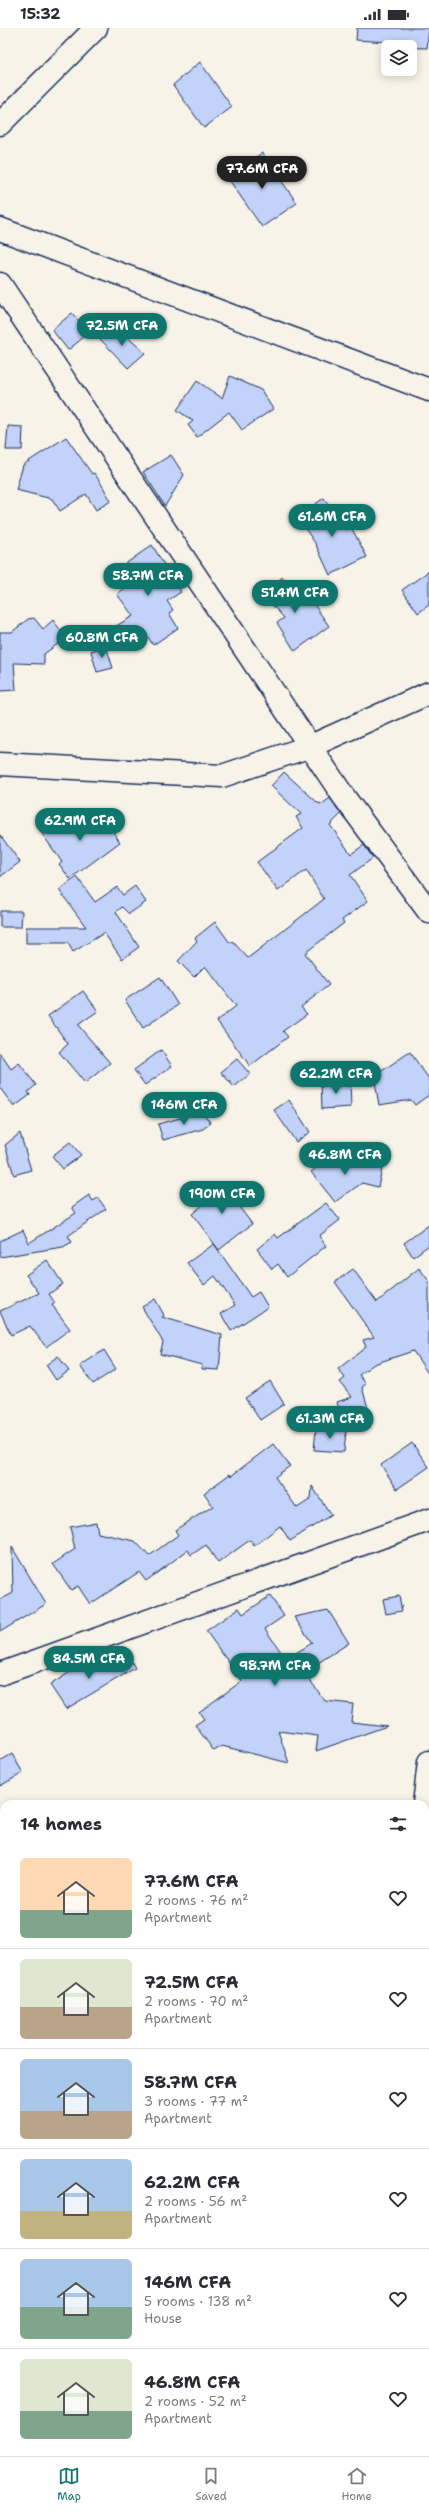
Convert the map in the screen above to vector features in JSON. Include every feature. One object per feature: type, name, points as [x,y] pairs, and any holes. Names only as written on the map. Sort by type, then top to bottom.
[{"type":"main road","points":[[0,124],[96,28]]},
{"type":"main road","points":[[0,229],[429,390]]},
{"type":"main road","points":[[0,284],[344,797],[429,912]]},
{"type":"main road","points":[[0,764],[222,776],[311,746],[429,693]]},
{"type":"main road","points":[[0,1674],[429,1520]]},
{"type":"main road","points":[[424,1800],[429,1762]]},
{"type":"building","points":[[357,28],[429,28],[427,48],[417,48],[417,40],[381,40],[381,42],[356,40]]},
{"type":"building","points":[[200,62],[232,107],[204,128],[173,85]]},
{"type":"building","points":[[262,153],[297,203],[262,227],[227,177]]},
{"type":"building","points":[[72,313],[89,333],[68,350],[52,330]]},
{"type":"building","points":[[114,325],[145,353],[128,368],[100,339]]},
{"type":"building","points":[[230,376],[261,390],[273,409],[242,430],[229,412],[197,437],[188,425],[193,421],[177,410],[197,381],[222,398]]},
{"type":"building","points":[[8,426],[23,427],[22,450],[6,450]]},
{"type":"building","points":[[66,437],[92,474],[94,473],[99,480],[111,501],[96,510],[86,494],[60,511],[52,499],[16,490],[23,465]]},
{"type":"building","points":[[171,455],[184,475],[165,506],[143,472]]},
{"type":"building","points":[[324,498],[346,530],[351,527],[367,557],[330,575],[315,543],[297,517]]},
{"type":"building","points":[[152,545],[181,592],[167,601],[173,610],[169,613],[178,628],[153,645],[144,631],[126,642],[116,626],[133,616],[117,594],[129,585],[118,569]]},
{"type":"building","points":[[429,571],[429,605],[418,613],[402,590]]},
{"type":"building","points":[[283,577],[298,599],[306,593],[329,626],[295,651],[277,623],[284,618],[261,592]]},
{"type":"building","points":[[34,618],[43,629],[53,620],[66,638],[44,654],[44,664],[14,663],[16,690],[0,691],[0,632],[12,632],[28,619]]},
{"type":"building","points":[[106,646],[113,668],[97,672],[91,651]]},
{"type":"building","points":[[284,772],[318,803],[322,804],[330,798],[341,814],[330,825],[351,854],[364,845],[373,858],[350,875],[368,901],[342,920],[344,923],[305,953],[329,985],[301,1007],[307,1014],[283,1031],[288,1037],[250,1066],[217,1021],[236,1006],[205,966],[194,977],[178,961],[197,941],[195,938],[215,922],[230,943],[232,941],[248,958],[324,899],[306,870],[278,891],[257,862],[303,828],[296,817],[301,814],[271,786]]},
{"type":"building","points":[[99,811],[120,842],[70,879],[59,864],[62,862],[40,831],[66,813],[76,827]]},
{"type":"building","points":[[0,835],[20,862],[0,877]]},
{"type":"building","points":[[77,877],[95,902],[117,887],[123,895],[135,886],[146,902],[129,914],[122,907],[116,912],[139,947],[122,959],[104,933],[73,952],[68,943],[26,943],[26,927],[86,927],[59,890]]},
{"type":"building","points":[[0,911],[22,911],[21,927],[0,927]]},
{"type":"building","points":[[160,977],[178,1005],[143,1028],[125,1000]]},
{"type":"building","points":[[83,991],[98,1011],[78,1025],[110,1063],[85,1083],[59,1052],[68,1044],[48,1016]]},
{"type":"building","points":[[161,1050],[172,1066],[145,1085],[134,1070]]},
{"type":"building","points":[[410,1052],[429,1079],[429,1095],[415,1105],[411,1100],[379,1105],[374,1076]]},
{"type":"building","points":[[0,1053],[11,1069],[19,1063],[36,1085],[28,1092],[30,1095],[14,1107],[0,1088]]},
{"type":"building","points":[[237,1059],[250,1074],[234,1087],[221,1072]]},
{"type":"building","points":[[350,1081],[351,1107],[322,1109],[321,1083]]},
{"type":"building","points":[[289,1100],[310,1132],[296,1142],[274,1110]]},
{"type":"building","points":[[202,1112],[211,1123],[203,1129],[163,1140],[158,1124]]},
{"type":"building","points":[[20,1133],[31,1170],[14,1175],[5,1145]]},
{"type":"building","points":[[70,1142],[81,1155],[63,1169],[52,1156]]},
{"type":"building","points":[[342,1151],[357,1163],[382,1169],[378,1187],[362,1183],[335,1202],[311,1172],[325,1161],[329,1167]]},
{"type":"building","points":[[210,1185],[220,1198],[236,1186],[248,1202],[240,1208],[252,1224],[219,1250],[192,1214],[204,1204],[197,1195]]},
{"type":"building","points":[[89,1195],[93,1201],[98,1198],[106,1209],[68,1236],[72,1242],[63,1247],[0,1257],[0,1241],[23,1230],[29,1243],[76,1213],[72,1207]]},
{"type":"building","points":[[326,1203],[340,1220],[319,1236],[326,1246],[287,1277],[278,1264],[272,1269],[257,1249],[275,1234],[278,1238]]},
{"type":"building","points":[[429,1225],[429,1245],[413,1257],[404,1243]]},
{"type":"building","points":[[214,1244],[251,1297],[259,1292],[268,1307],[231,1331],[221,1314],[235,1305],[215,1276],[204,1285],[187,1263]]},
{"type":"building","points":[[47,1260],[63,1284],[49,1294],[55,1303],[52,1305],[70,1329],[46,1347],[30,1326],[11,1335],[0,1311],[39,1293],[26,1275]]},
{"type":"building","points":[[419,1268],[429,1281],[429,1375],[413,1351],[374,1364],[359,1375],[366,1384],[362,1387],[372,1422],[362,1410],[341,1416],[337,1402],[352,1397],[340,1382],[345,1378],[338,1369],[366,1347],[363,1340],[374,1337],[335,1282],[353,1269],[377,1302]]},
{"type":"building","points":[[155,1299],[164,1315],[162,1317],[222,1335],[219,1370],[202,1369],[202,1365],[160,1354],[163,1342],[142,1307]]},
{"type":"building","points":[[104,1350],[116,1369],[93,1384],[80,1366]]},
{"type":"building","points":[[58,1356],[69,1371],[56,1380],[46,1365]]},
{"type":"building","points":[[270,1381],[284,1404],[260,1420],[245,1398]]},
{"type":"building","points":[[316,1429],[346,1431],[344,1452],[314,1450]]},
{"type":"building","points":[[412,1443],[429,1467],[397,1489],[381,1465]]},
{"type":"building","points":[[273,1444],[290,1466],[275,1477],[297,1508],[311,1499],[312,1486],[331,1515],[290,1541],[280,1526],[254,1546],[250,1540],[218,1563],[206,1545],[191,1555],[188,1550],[146,1581],[139,1572],[90,1604],[78,1586],[71,1590],[53,1564],[75,1549],[70,1527],[96,1522],[98,1533],[135,1541],[149,1556],[178,1535],[175,1530],[213,1506],[204,1493],[230,1474],[231,1476]]},
{"type":"building","points":[[12,1547],[46,1604],[0,1632],[0,1600],[13,1593]]},
{"type":"building","points":[[270,1596],[284,1616],[265,1629],[286,1659],[312,1643],[294,1617],[328,1610],[349,1643],[304,1672],[325,1701],[353,1704],[351,1722],[387,1726],[316,1751],[318,1736],[278,1731],[289,1763],[222,1746],[214,1751],[195,1725],[204,1719],[199,1712],[242,1681],[206,1631],[239,1608],[243,1614]]},
{"type":"building","points":[[399,1596],[402,1611],[386,1614],[383,1599]]},
{"type":"building","points":[[127,1653],[135,1668],[66,1709],[50,1685],[84,1663],[91,1673]]},
{"type":"building","points":[[12,1754],[23,1773],[0,1786],[0,1761]]}]
